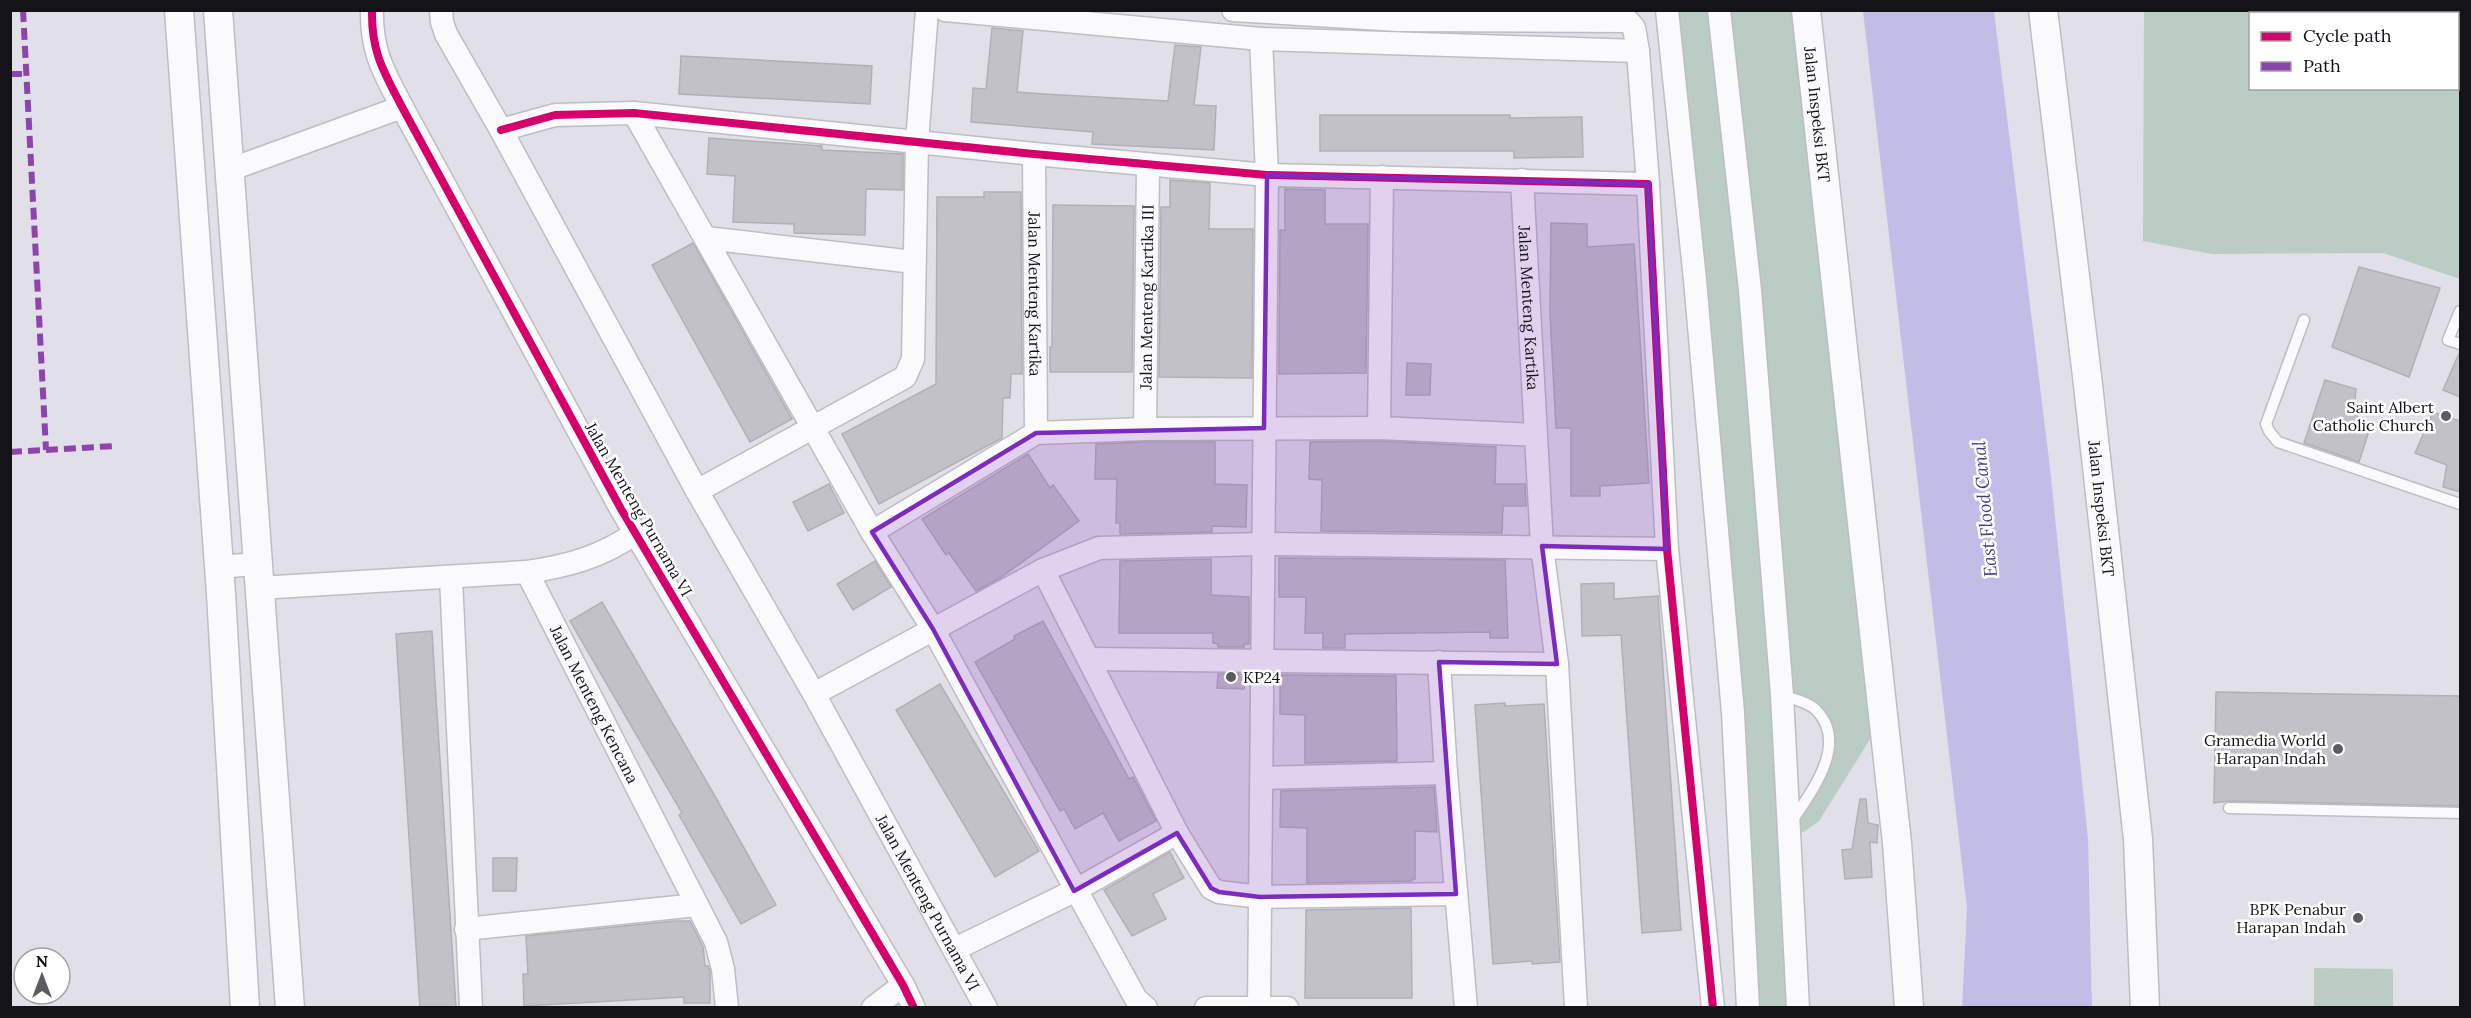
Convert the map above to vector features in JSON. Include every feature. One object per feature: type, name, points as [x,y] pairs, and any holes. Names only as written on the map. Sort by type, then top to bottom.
[{"type":"street","points":[[179,10],[219,567],[244,1008]]},
{"type":"street","points":[[218,10],[290,1008]]},
{"type":"street","name":"Jalan Menteng Purnama VI","points":[[372,10],[372,35],[378,60],[402,107],[621,509],[637,532],[903,984],[914,1008]]},
{"type":"street","name":"Jalan Menteng Purnama VI","points":[[441,10],[446,34],[501,130],[697,491],[814,694],[986,1008]]},
{"type":"street","points":[[697,491],[905,377],[910,370],[913,359],[917,142],[927,10]]},
{"type":"street","points":[[945,10],[1262,39],[1638,51]]},
{"type":"street","points":[[1233,10],[1399,20],[1628,21],[1634,28],[1638,51],[1648,184],[1667,549],[1713,1008]]},
{"type":"street","points":[[1666,10],[1694,269],[1732,713],[1748,1008]]},
{"type":"street","points":[[1719,10],[1750,290],[1782,694],[1798,1008]]},
{"type":"street","name":"Jalan Inspeksi BKT","points":[[1806,10],[1898,843],[1909,1008]]},
{"type":"street","name":"Jalan Inspeksi BKT","points":[[2043,10],[2086,364],[2138,839],[2145,1008]]},
{"type":"street","points":[[1259,1007],[1263,778],[1266,175],[1262,39]]},
{"type":"street","points":[[229,170],[402,107]]},
{"type":"street","points":[[501,130],[555,115],[634,113],[1266,175],[1648,184]]},
{"type":"street","points":[[634,113],[812,429],[872,532],[933,628],[1074,891],[1136,999],[1146,1008]]},
{"type":"street","name":"Jalan Menteng Kartika","points":[[1034,154],[1036,433]]},
{"type":"street","name":"Jalan Menteng Kartika III","points":[[1145,429],[1148,165]]},
{"type":"street","points":[[1379,428],[1382,177]]},
{"type":"street","name":"Jalan Menteng Kartika","points":[[1522,180],[1542,546],[1557,664],[1576,1008]]},
{"type":"street","points":[[706,238],[914,262]]},
{"type":"street","points":[[872,532],[1036,433],[1145,429],[1379,428],[1535,435]]},
{"type":"street","points":[[219,567],[258,576],[451,578],[526,572],[561,567],[614,548],[637,532]]},
{"type":"street","points":[[814,694],[1043,570],[1099,548],[1263,544],[1667,549]]},
{"type":"street","points":[[1043,570],[1178,833],[1211,888],[1219,892],[1260,897],[1456,894]]},
{"type":"street","name":"Jalan Menteng Kencana","points":[[526,572],[716,942],[723,969],[727,1008]]},
{"type":"street","points":[[451,578],[471,1008]]},
{"type":"street","points":[[1089,659],[1557,664]]},
{"type":"street","points":[[1439,662],[1466,1008]]},
{"type":"street","points":[[1263,778],[1446,773]]},
{"type":"street","points":[[955,949],[1074,891],[1178,833]]},
{"type":"street","points":[[466,929],[697,905]]},
{"type":"street","points":[[873,1008],[903,984]]},
{"type":"street","points":[[1206,1008],[1287,1008]]},
{"type":"lane","points":[[2460,310],[2448,339],[2460,344]]},
{"type":"lane","points":[[2304,320],[2266,424],[2273,438],[2278,442],[2460,504]]},
{"type":"lane","points":[[1782,694],[1815,709],[1826,723],[1828,745],[1826,766],[1788,827]]},
{"type":"lane","points":[[2229,808],[2460,813]]},
{"type":"highlighted area","points":[[1267,175],[1648,184],[1667,549],[1542,546],[1557,664],[1439,662],[1456,894],[1260,897],[1219,892],[1211,888],[1177,833],[1074,891],[933,629],[872,532],[1036,433],[1264,428]]},
{"type":"shaded area","points":[[1666,11],[1804,11],[1884,717],[1819,821],[1804,832],[1788,827],[1808,797],[1828,745],[1815,709],[1782,695],[1795,1007],[1752,1007]]},
{"type":"shaded area","points":[[2144,11],[2460,11],[2460,279],[2383,253],[2212,254],[2143,241]]},
{"type":"shaded area","points":[[2314,968],[2393,969],[2393,1007],[2314,1007]]},
{"type":"water","name":"East Flood Canal","points":[[1863,11],[1994,11],[2050,468],[2088,839],[2092,1007],[1962,1007],[1967,908]]},
{"type":"building","points":[[992,28],[1023,31],[1017,92],[1168,101],[1175,45],[1201,47],[1194,105],[1216,106],[1214,150],[1092,144],[1093,132],[971,122],[973,88],[986,89]]},
{"type":"building","points":[[681,56],[872,66],[870,104],[679,94]]},
{"type":"building","points":[[1320,115],[1582,117],[1583,157],[1514,158],[1514,151],[1320,151]]},
{"type":"building","points":[[709,138],[822,146],[822,150],[903,154],[903,190],[866,189],[865,235],[794,233],[794,224],[733,222],[735,176],[707,174]]},
{"type":"building","points":[[1170,180],[1210,183],[1209,229],[1253,229],[1252,378],[1159,377],[1161,207],[1170,207]]},
{"type":"building","points":[[1285,189],[1325,190],[1325,224],[1368,224],[1366,373],[1279,374],[1280,230],[1285,230]]},
{"type":"building","points":[[984,192],[1021,192],[1022,374],[1011,374],[1010,398],[1003,398],[1002,438],[879,504],[842,434],[936,384],[937,197],[984,197]]},
{"type":"building","points":[[1053,205],[1134,206],[1132,372],[1050,372]]},
{"type":"building","points":[[1551,223],[1587,224],[1587,247],[1634,244],[1649,483],[1600,486],[1600,496],[1571,496],[1571,428],[1556,428],[1550,314]]},
{"type":"building","points":[[693,243],[792,419],[750,442],[652,265]]},
{"type":"building","points":[[2359,267],[2440,288],[2409,377],[2332,347]]},
{"type":"building","points":[[2460,351],[2460,397],[2443,390]]},
{"type":"building","points":[[1407,363],[1431,364],[1430,395],[1406,395]]},
{"type":"building","points":[[2325,380],[2356,389],[2354,408],[2368,434],[2359,462],[2304,443]]},
{"type":"building","name":"Saint Albert Catholic Church","points":[[2433,412],[2460,421],[2460,492],[2443,487],[2447,465],[2415,453]]},
{"type":"building","points":[[1379,441],[1496,447],[1495,484],[1525,484],[1526,506],[1503,506],[1502,533],[1321,531],[1322,480],[1309,479],[1310,442]]},
{"type":"building","points":[[1215,442],[1215,484],[1247,485],[1246,527],[1212,526],[1212,532],[1120,534],[1120,523],[1116,523],[1117,479],[1095,479],[1096,444]]},
{"type":"building","points":[[1028,454],[1050,488],[1053,485],[1079,521],[1000,578],[976,591],[949,553],[946,555],[922,519]]},
{"type":"building","points":[[829,484],[844,513],[808,531],[793,502]]},
{"type":"building","points":[[1279,558],[1505,560],[1508,638],[1490,638],[1490,632],[1345,634],[1345,648],[1323,648],[1323,633],[1305,633],[1306,597],[1279,597]]},
{"type":"building","points":[[1211,559],[1211,595],[1249,597],[1249,644],[1244,644],[1244,647],[1218,647],[1218,644],[1213,643],[1213,633],[1119,633],[1120,561]]},
{"type":"building","points":[[875,561],[891,587],[853,610],[837,584]]},
{"type":"building","points":[[1614,583],[1614,599],[1658,596],[1681,930],[1642,933],[1621,635],[1582,636],[1581,584]]},
{"type":"building","points":[[602,602],[776,905],[741,924],[679,815],[682,813],[570,621]]},
{"type":"building","points":[[1043,621],[1129,779],[1133,777],[1156,821],[1119,841],[1103,813],[1075,829],[1064,809],[1060,811],[975,662],[1015,639],[1014,636]]},
{"type":"building","points":[[432,631],[456,1008],[420,1008],[398,667],[396,634]]},
{"type":"building","name":"KP24","points":[[1218,674],[1244,674],[1244,689],[1217,688]]},
{"type":"building","points":[[1280,675],[1396,676],[1397,761],[1305,763],[1305,715],[1280,714]]},
{"type":"building","points":[[940,684],[1039,851],[995,877],[896,710]]},
{"type":"building","name":"Gramedia World Harapan Indah","points":[[2216,692],[2460,696],[2460,806],[2229,801],[2214,803]]},
{"type":"building","points":[[1505,703],[1505,706],[1544,704],[1560,962],[1532,964],[1532,961],[1493,964],[1475,705]]},
{"type":"building","points":[[1434,787],[1437,832],[1415,831],[1415,879],[1412,881],[1307,883],[1307,828],[1280,827],[1281,791]]},
{"type":"building","points":[[1860,799],[1866,799],[1868,823],[1878,825],[1877,843],[1870,842],[1872,877],[1845,879],[1842,850],[1852,849]]},
{"type":"building","points":[[1170,852],[1184,878],[1153,894],[1166,919],[1132,936],[1104,890]]},
{"type":"building","points":[[493,858],[517,858],[516,891],[493,891]]},
{"type":"building","points":[[1411,908],[1412,998],[1305,998],[1306,910]]},
{"type":"building","points":[[690,921],[703,947],[705,966],[708,966],[710,971],[710,1003],[684,1003],[684,997],[524,1006],[523,974],[528,974],[526,936]]},
{"type":"marked path","points":[[23,10],[46,450]]},
{"type":"marked path","points":[[10,74],[26,74]]},
{"type":"marked path","points":[[10,452],[115,446]]},
{"type":"cycle path","points":[[372,10],[376,50],[384,72],[402,107],[621,509],[903,985],[914,1008]]},
{"type":"cycle path","points":[[501,130],[555,115],[634,113],[1034,154],[1267,175],[1648,184],[1667,549],[1713,1008]]},
{"type":"place","name":"Saint Albert Catholic Church","points":[[2446,416]]},
{"type":"place","name":"KP24","points":[[1231,677]]},
{"type":"place","name":"Gramedia World Harapan Indah","points":[[2338,749]]},
{"type":"place","name":"BPK Penabur Harapan Indah","points":[[2358,918]]}]
